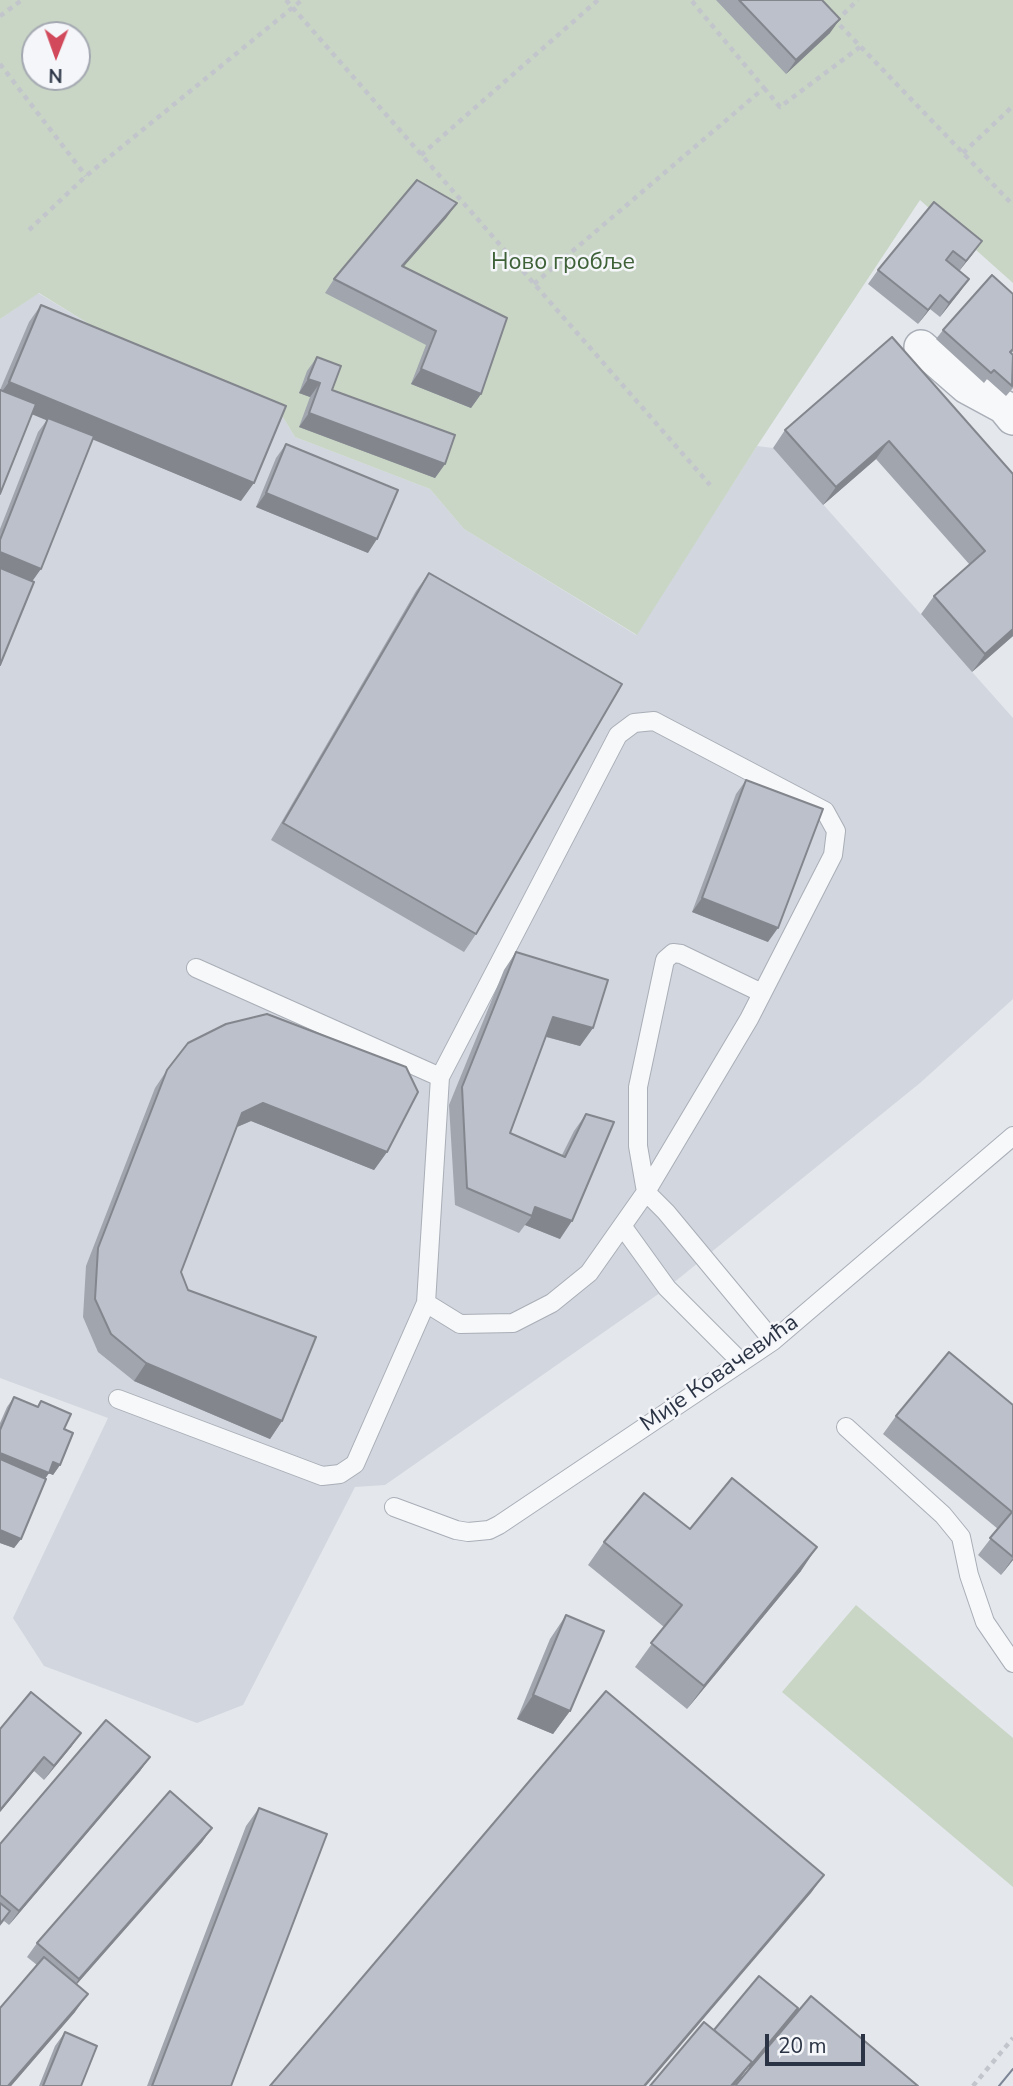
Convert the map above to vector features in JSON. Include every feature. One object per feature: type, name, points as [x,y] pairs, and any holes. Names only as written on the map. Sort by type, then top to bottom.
[{"type":"street","points":[[921,347],[967,387],[1004,407],[1013,418]]},
{"type":"lane","points":[[118,1399],[322,1476],[340,1474],[355,1464],[426,1303],[440,1077],[618,735],[634,723],[654,721],[825,811],[836,831],[833,855],[749,1019],[646,1192],[589,1273],[552,1303],[513,1323],[460,1324],[426,1303]]},
{"type":"lane","points":[[762,993],[681,954],[673,953],[665,960],[638,1087],[638,1146],[646,1192],[666,1212],[773,1341]]},
{"type":"lane","points":[[196,968],[440,1077]]},
{"type":"lane","name":"Мије Ковачевића","points":[[394,1507],[456,1530],[489,1530],[773,1341],[1013,1136]]},
{"type":"lane","points":[[623,1227],[667,1288],[741,1362]]},
{"type":"lane","points":[[846,1427],[943,1515],[961,1537],[969,1575],[985,1622],[1013,1663]]},
{"type":"path","points":[[0,16],[22,0]]},
{"type":"path","points":[[286,0],[710,485]]},
{"type":"path","points":[[29,230],[86,176],[302,0]]},
{"type":"path","points":[[421,155],[598,0]]},
{"type":"path","points":[[691,0],[780,107],[860,47]]},
{"type":"path","points":[[836,21],[858,0]]},
{"type":"path","points":[[829,14],[1013,205]]},
{"type":"path","points":[[0,64],[86,176]]},
{"type":"path","points":[[534,284],[764,88]]},
{"type":"path","points":[[962,153],[1013,106]]},
{"type":"path","points":[[973,2086],[1013,2038]]},
{"type":"shaded area","points":[[38,293],[94,327],[278,409],[295,437],[430,489],[464,529],[636,635],[757,446],[773,448],[1013,718],[1013,999],[920,1083],[667,1288],[385,1485],[355,1487],[243,1705],[197,1723],[44,1666],[13,1618],[108,1418],[0,1378],[0,319]]},
{"type":"green space","name":"Ново гробље","points":[[0,0],[1013,0],[1013,283],[920,200],[757,446],[637,635],[464,529],[430,489],[295,437],[278,409],[94,327],[39,293],[0,319]]},
{"type":"green space","points":[[856,1605],[1013,1738],[1013,1887],[782,1692]]},
{"type":"building","points":[[739,0],[822,0],[840,19],[796,60]]},
{"type":"building","points":[[417,180],[457,203],[402,266],[507,318],[481,394],[421,369],[436,331],[334,279]]},
{"type":"building","points":[[934,202],[982,241],[966,261],[953,251],[946,260],[969,279],[949,303],[940,295],[928,310],[878,270]]},
{"type":"building","points":[[992,275],[1013,294],[1013,349],[1010,352],[1013,355],[1012,386],[994,370],[991,373],[943,330]]},
{"type":"building","points":[[41,305],[286,406],[254,483],[9,382]]},
{"type":"building","points":[[892,337],[1013,474],[1013,629],[985,654],[934,596],[985,551],[889,441],[836,487],[785,430]]},
{"type":"building","points":[[317,357],[341,366],[332,390],[455,435],[445,464],[309,413],[320,383],[308,379]]},
{"type":"building","points":[[0,390],[36,404],[0,494]]},
{"type":"building","points":[[48,418],[94,436],[41,569],[0,552],[0,540]]},
{"type":"building","points":[[286,444],[398,490],[377,539],[266,493]]},
{"type":"building","points":[[0,568],[34,582],[0,665]]},
{"type":"building","points":[[429,573],[622,684],[476,934],[283,823]]},
{"type":"building","points":[[746,780],[823,809],[778,928],[702,898]]},
{"type":"building","points":[[516,952],[608,980],[593,1028],[553,1017],[510,1133],[565,1157],[586,1114],[614,1122],[572,1221],[535,1207],[532,1216],[467,1188],[462,1087]]},
{"type":"building","points":[[267,1014],[406,1067],[418,1092],[387,1152],[263,1103],[242,1113],[181,1272],[188,1290],[316,1337],[282,1421],[146,1363],[111,1334],[95,1299],[98,1248],[167,1070],[188,1043],[226,1024]]},
{"type":"building","points":[[949,1352],[1013,1405],[1013,1557],[990,1538],[1012,1512],[896,1416]]},
{"type":"building","points":[[14,1397],[38,1407],[41,1401],[71,1414],[64,1429],[73,1433],[60,1465],[53,1462],[49,1473],[0,1453],[0,1430]]},
{"type":"building","points":[[0,1459],[46,1479],[21,1539],[0,1530]]},
{"type":"building","points":[[732,1478],[817,1547],[704,1686],[651,1643],[682,1605],[604,1542],[644,1493],[690,1529]]},
{"type":"building","points":[[566,1615],[604,1631],[570,1711],[533,1695]]},
{"type":"building","points":[[606,1691],[824,1875],[644,2086],[270,2086]]},
{"type":"building","points":[[31,1692],[81,1733],[54,1766],[44,1757],[0,1810],[0,1729]]},
{"type":"building","points":[[106,1720],[150,1757],[19,1911],[0,1895],[0,1844]]},
{"type":"building","points":[[170,1791],[212,1828],[79,1979],[37,1943]]},
{"type":"building","points":[[259,1808],[327,1834],[231,2086],[152,2086]]},
{"type":"building","points":[[0,1903],[10,1911],[0,1924]]},
{"type":"building","points":[[44,1957],[88,1994],[8,2086],[0,2086],[0,2008]]},
{"type":"building","points":[[759,1976],[798,2008],[750,2066],[752,2062],[714,2030]]},
{"type":"building","points":[[811,1996],[918,2086],[735,2086]]},
{"type":"building","points":[[704,2022],[752,2062],[731,2086],[650,2086]]},
{"type":"building","points":[[65,2032],[97,2046],[81,2086],[43,2086]]},
{"type":"tram line","points":[[999,2086],[1013,2069]]}]
